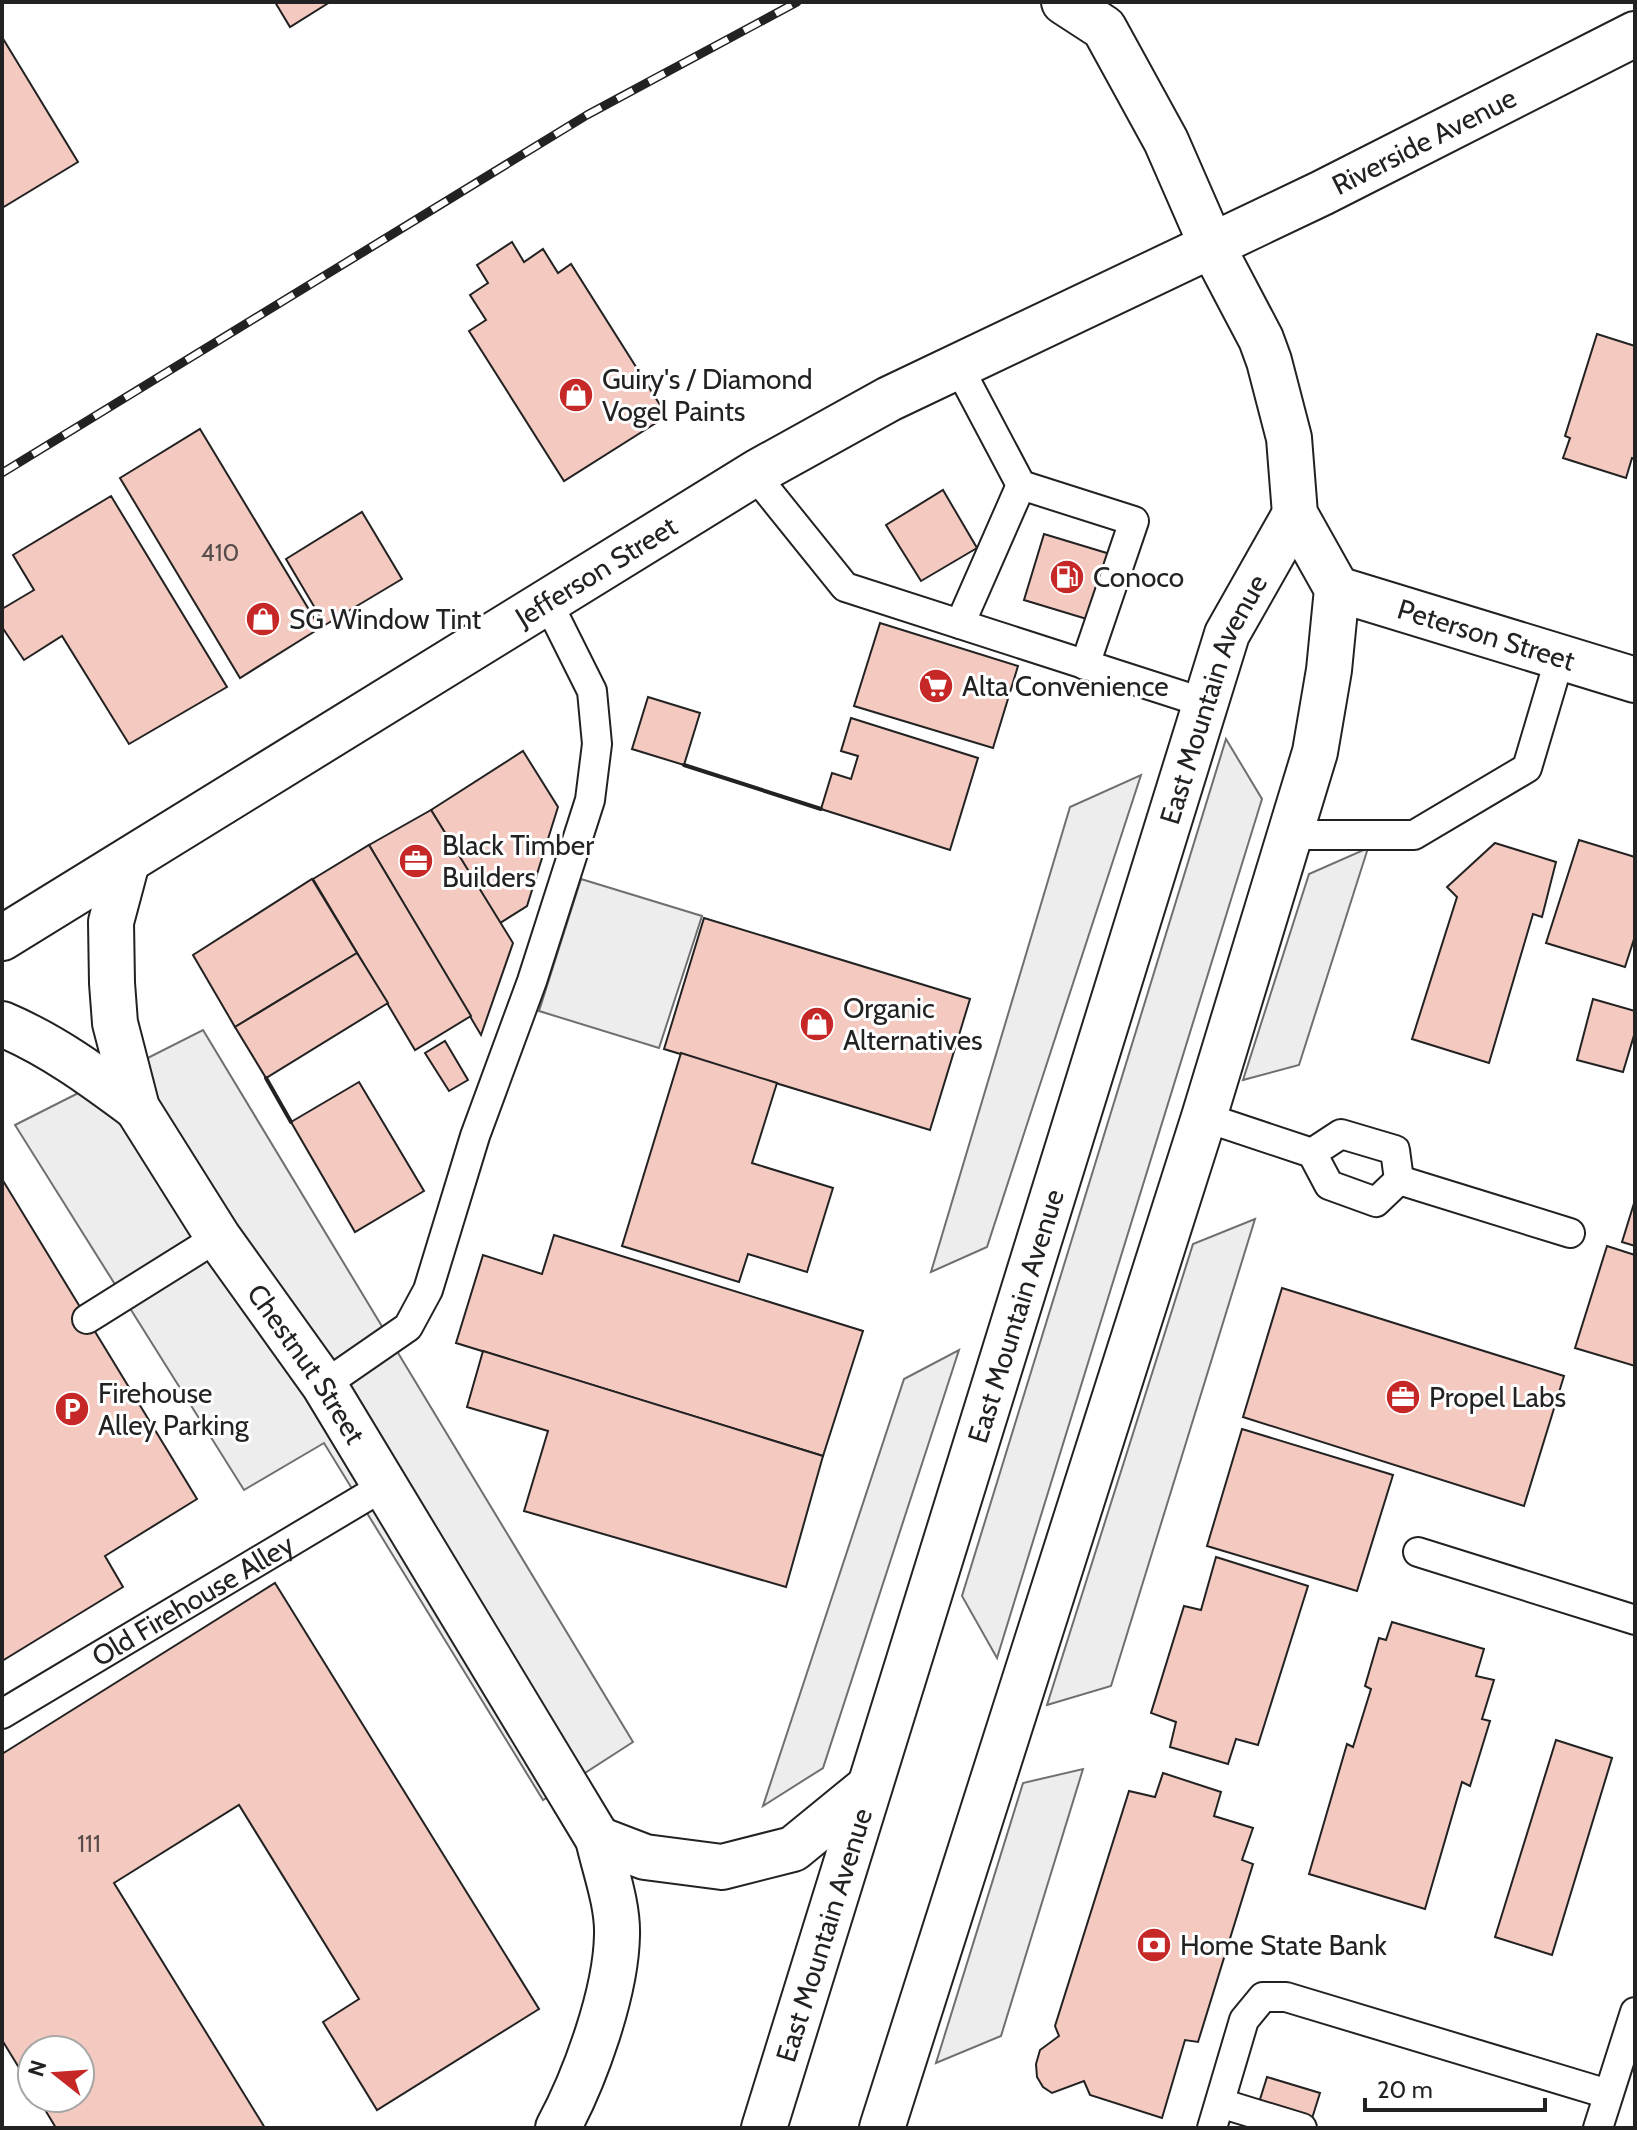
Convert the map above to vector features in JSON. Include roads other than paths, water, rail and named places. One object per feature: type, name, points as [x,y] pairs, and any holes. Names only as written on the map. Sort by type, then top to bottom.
[{"type":"main road","points":[[882,2128],[1204,1117],[1315,752],[1329,670],[1337,589],[1295,514],[1289,438],[1261,339],[1211,244],[1166,141],[1104,15],[1064,2]]},
{"type":"main road","name":"Riverside Avenue","points":[[1211,244],[1630,46]]},
{"type":"main road","name":"Jefferson Street","points":[[2,938],[754,474],[889,399],[1211,244]]},
{"type":"main road","name":"East Mountain Avenue","points":[[764,2128],[1227,634],[1295,514]]},
{"type":"main road","name":"Peterson Street","points":[[1337,589],[1635,680]]},
{"type":"main road","name":"Chestnut Street","points":[[127,862],[111,922],[112,983],[115,1023],[137,1108],[218,1237],[324,1385],[598,1839],[613,1901],[617,1935],[615,1950],[601,2023],[558,2128]]},
{"type":"main road","points":[[2,1024],[31,1036],[75,1063],[137,1108]]},
{"type":"main road","points":[[598,1839],[645,1857],[722,1867],[793,1849],[869,1787]]},
{"type":"lane","points":[[958,366],[1021,485],[1134,521],[1085,665]]},
{"type":"lane","points":[[754,474],[845,587],[1205,703]]},
{"type":"lane","points":[[960,624],[1021,485]]},
{"type":"lane","points":[[324,1385],[408,1327],[428,1290],[475,1136],[532,981],[590,800],[597,744],[592,691],[548,603]]},
{"type":"lane","points":[[1290,835],[1414,835],[1527,768],[1560,657]]},
{"type":"lane","points":[[1204,1117],[1312,1153],[1329,1185],[1376,1202],[1399,1180]]},
{"type":"lane","points":[[1312,1153],[1341,1134],[1395,1150],[1399,1180]]},
{"type":"lane","points":[[1399,1180],[1570,1233]]},
{"type":"lane","points":[[87,1319],[218,1237]]},
{"type":"lane","name":"Old Firehouse Alley","points":[[2,1714],[384,1486]]},
{"type":"lane","points":[[1418,1552],[1635,1620]]},
{"type":"lane","points":[[1302,2128],[1216,2115],[1244,2020],[1263,1997],[1286,1997],[1608,2094]]},
{"type":"lane","points":[[1598,2128],[1608,2094],[1628,2059],[1635,2012]]},
{"type":"railway","points":[[2,473],[587,115],[797,2]]},
{"type":"place","name":"Guiry's / Diamond Vogel Paints","points":[[576,395]]},
{"type":"place","name":"Conoco","points":[[1067,577]]},
{"type":"place","name":"SG Window Tint","points":[[263,619]]},
{"type":"place","name":"Alta Convenience","points":[[936,686]]},
{"type":"place","name":"Black Timber Builders","points":[[416,861]]},
{"type":"place","name":"Organic Alternatives","points":[[817,1024]]},
{"type":"place","name":"Propel Labs","points":[[1403,1397]]},
{"type":"place","name":"Firehouse Alley Parking","points":[[72,1409]]},
{"type":"place","name":"Home State Bank","points":[[1154,1945]]}]
